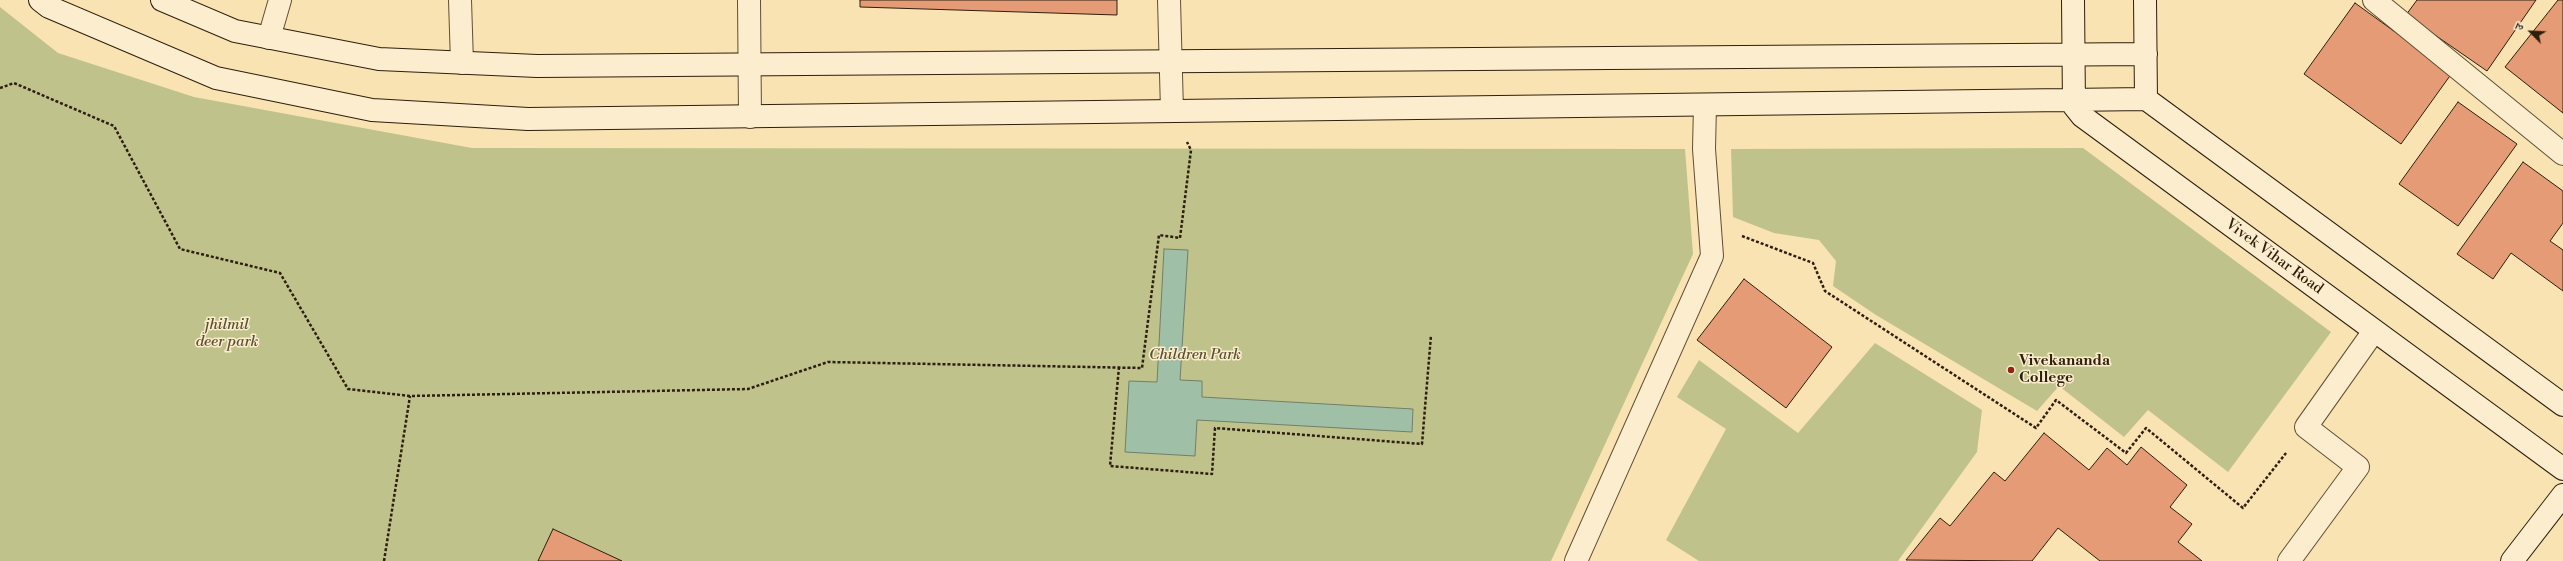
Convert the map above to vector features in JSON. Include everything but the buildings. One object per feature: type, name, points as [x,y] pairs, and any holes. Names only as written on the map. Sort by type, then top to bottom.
[{"type":"street","points":[[40,0],[49,7],[216,78],[372,110],[528,119],[1705,105],[2146,98],[2563,405]]},
{"type":"street","points":[[162,0],[235,31],[378,59],[537,66],[2146,54]]},
{"type":"street","points":[[269,38],[280,0]]},
{"type":"street","points":[[460,0],[462,63]]},
{"type":"street","points":[[749,0],[750,117]]},
{"type":"street","points":[[1170,0],[1172,111]]},
{"type":"street","name":"Vivek Vihar Road","points":[[2073,0],[2074,106],[2082,116],[2563,469]]},
{"type":"street","points":[[2145,0],[2146,98]]},
{"type":"street","points":[[2374,0],[2563,154]]},
{"type":"street","points":[[1582,559],[1712,256],[1704,149],[1705,105]]},
{"type":"street","points":[[2289,561],[2358,467],[2306,427],[2374,330]]},
{"type":"street","points":[[2512,561],[2563,495]]},
{"type":"path","points":[[0,88],[14,83],[114,126],[180,250],[280,273],[348,389],[410,396],[748,389],[828,362],[1142,368],[1159,235],[1180,238],[1191,150],[1172,111]]},
{"type":"path","points":[[1712,256],[1743,235],[1813,263],[1825,290],[2036,428],[2056,400],[2126,453],[2146,428],[2243,508],[2306,427]]},
{"type":"path","points":[[1119,367],[1110,466],[1212,474],[1215,428],[1422,444],[1431,335]]},
{"type":"path","points":[[384,561],[410,396]]},
{"type":"green space","points":[[0,7],[58,53],[194,97],[472,148],[1685,149],[1693,254],[1551,561],[0,561]]},
{"type":"green space","points":[[2083,148],[2331,332],[2228,472],[2148,410],[2124,437],[2059,386],[2037,411],[1876,315],[1833,286],[1836,261],[1819,240],[1774,233],[1733,217],[1731,149]]},
{"type":"green space","points":[[1875,343],[1982,410],[1977,452],[1898,561],[1699,561],[1666,540],[1726,429],[1677,397],[1699,360],[1798,433]]},
{"type":"shaded area","points":[[1164,249],[1188,250],[1180,380],[1202,381],[1202,397],[1413,409],[1412,432],[1197,420],[1195,456],[1125,452],[1129,381],[1157,382]]},
{"type":"place","name":"Vivekananda College","points":[[2011,370]]},
{"type":"park label","name":"jhilmil deer park","points":[[227,334]]},
{"type":"park label","name":"Children Park","points":[[1195,355]]}]
